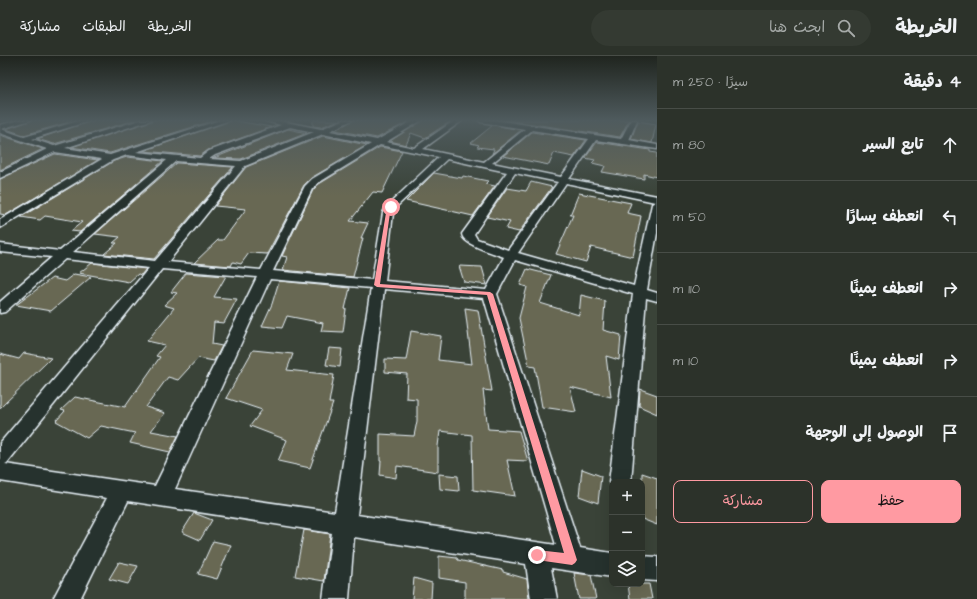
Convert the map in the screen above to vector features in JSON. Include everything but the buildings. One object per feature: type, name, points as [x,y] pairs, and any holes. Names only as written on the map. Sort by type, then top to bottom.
[{"type":"street","points":[[43,145],[54,149],[110,158]]},
{"type":"street","points":[[0,176],[54,149],[66,145]]},
{"type":"street","points":[[0,225],[110,158],[147,145]]},
{"type":"street","points":[[203,159],[212,153],[233,145]]},
{"type":"street","points":[[0,457],[242,164],[287,145]]},
{"type":"street","points":[[160,497],[265,275],[310,184],[374,145]]},
{"type":"street","points":[[389,145],[657,199]]},
{"type":"street","points":[[415,151],[423,145]]},
{"type":"street","points":[[485,165],[509,145]]},
{"type":"street","points":[[572,560],[490,294],[512,255],[588,145]]},
{"type":"street","points":[[646,145],[657,147]]},
{"type":"street","points":[[123,153],[203,159],[242,164]]},
{"type":"street","points":[[336,599],[344,526],[377,285],[389,210],[444,157]]},
{"type":"street","points":[[0,309],[63,256],[174,158]]},
{"type":"street","points":[[513,170],[468,234],[468,238],[512,255],[657,297]]},
{"type":"street","points":[[620,479],[640,292],[657,204]]},
{"type":"street","points":[[0,248],[63,256],[265,275],[490,294]]},
{"type":"street","points":[[0,472],[537,555],[572,560],[609,563]]},
{"type":"street","points":[[66,599],[122,491]]},
{"type":"street","points":[[537,555],[544,599]]},
{"type":"street","points":[[645,568],[657,568]]},
{"type":"route","points":[[391,207],[388,213],[377,285],[490,294],[572,560],[537,555]]}]
